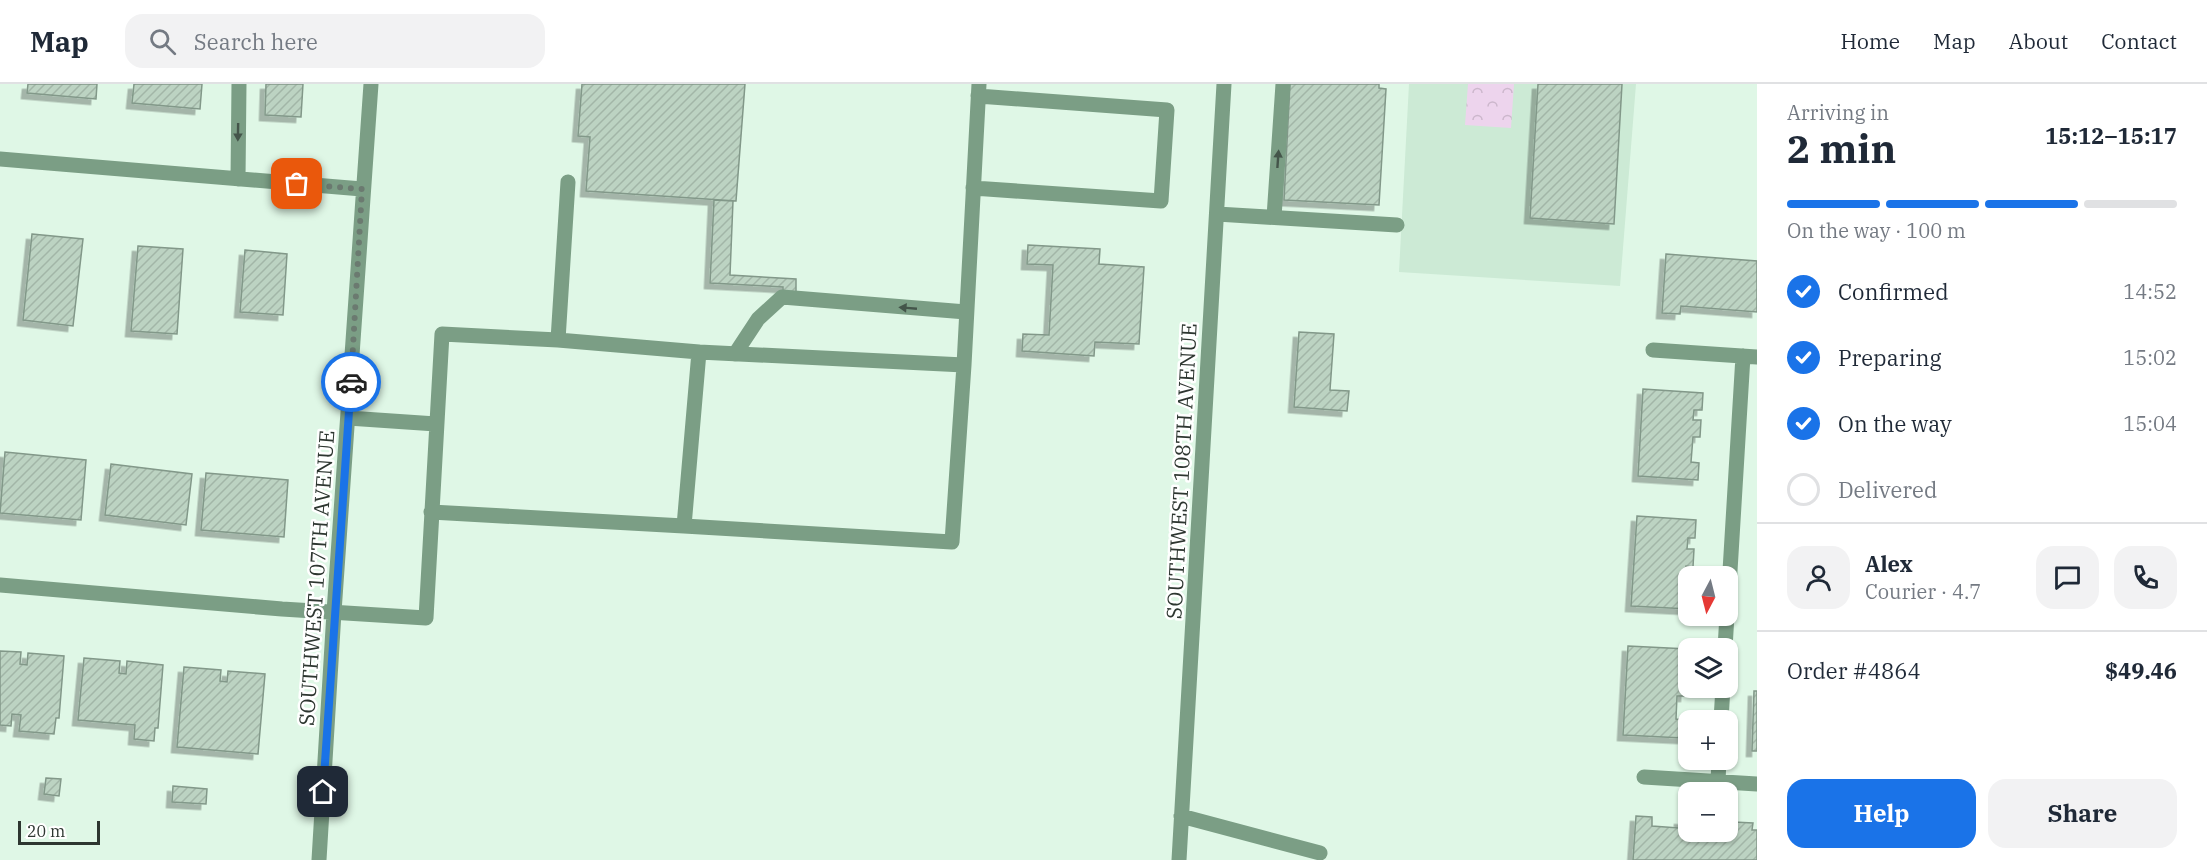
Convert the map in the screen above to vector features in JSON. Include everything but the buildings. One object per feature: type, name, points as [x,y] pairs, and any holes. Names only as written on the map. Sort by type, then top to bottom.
[{"type":"street","points":[[238,179],[239,84]]},
{"type":"street","name":"SOUTHWEST 107TH AVENUE","points":[[319,860],[362,189],[371,84]]},
{"type":"street","name":"SOUTHWEST 108TH AVENUE","points":[[1179,860],[1224,84]]},
{"type":"street","points":[[1274,217],[1283,84]]},
{"type":"street","points":[[431,512],[952,542],[964,365],[966,312],[973,188],[979,90],[1167,110],[1161,201],[973,188]]},
{"type":"street","points":[[0,159],[362,189]]},
{"type":"street","points":[[558,340],[568,182]]},
{"type":"street","points":[[1217,214],[1397,225]]},
{"type":"street","points":[[735,354],[758,319],[782,297],[966,312]]},
{"type":"street","points":[[0,585],[426,618],[442,334],[558,340],[699,352],[964,365]]},
{"type":"street","points":[[1653,350],[1750,356],[1731,566]]},
{"type":"street","points":[[684,526],[699,352]]},
{"type":"street","points":[[348,418],[436,424]]},
{"type":"street","points":[[1644,777],[1718,782],[1719,770]]},
{"type":"street","points":[[1738,783],[1757,784]]},
{"type":"street","points":[[1181,816],[1320,853]]},
{"type":"shaded area","points":[[1409,84],[1636,84],[1620,286],[1399,272]]},
{"type":"green space","points":[[1468,84],[1514,84],[1511,128],[1465,125]]},
{"type":"way so far","points":[[297,184],[362,189],[351,382]]},
{"type":"route","points":[[323,792],[351,382]]}]
